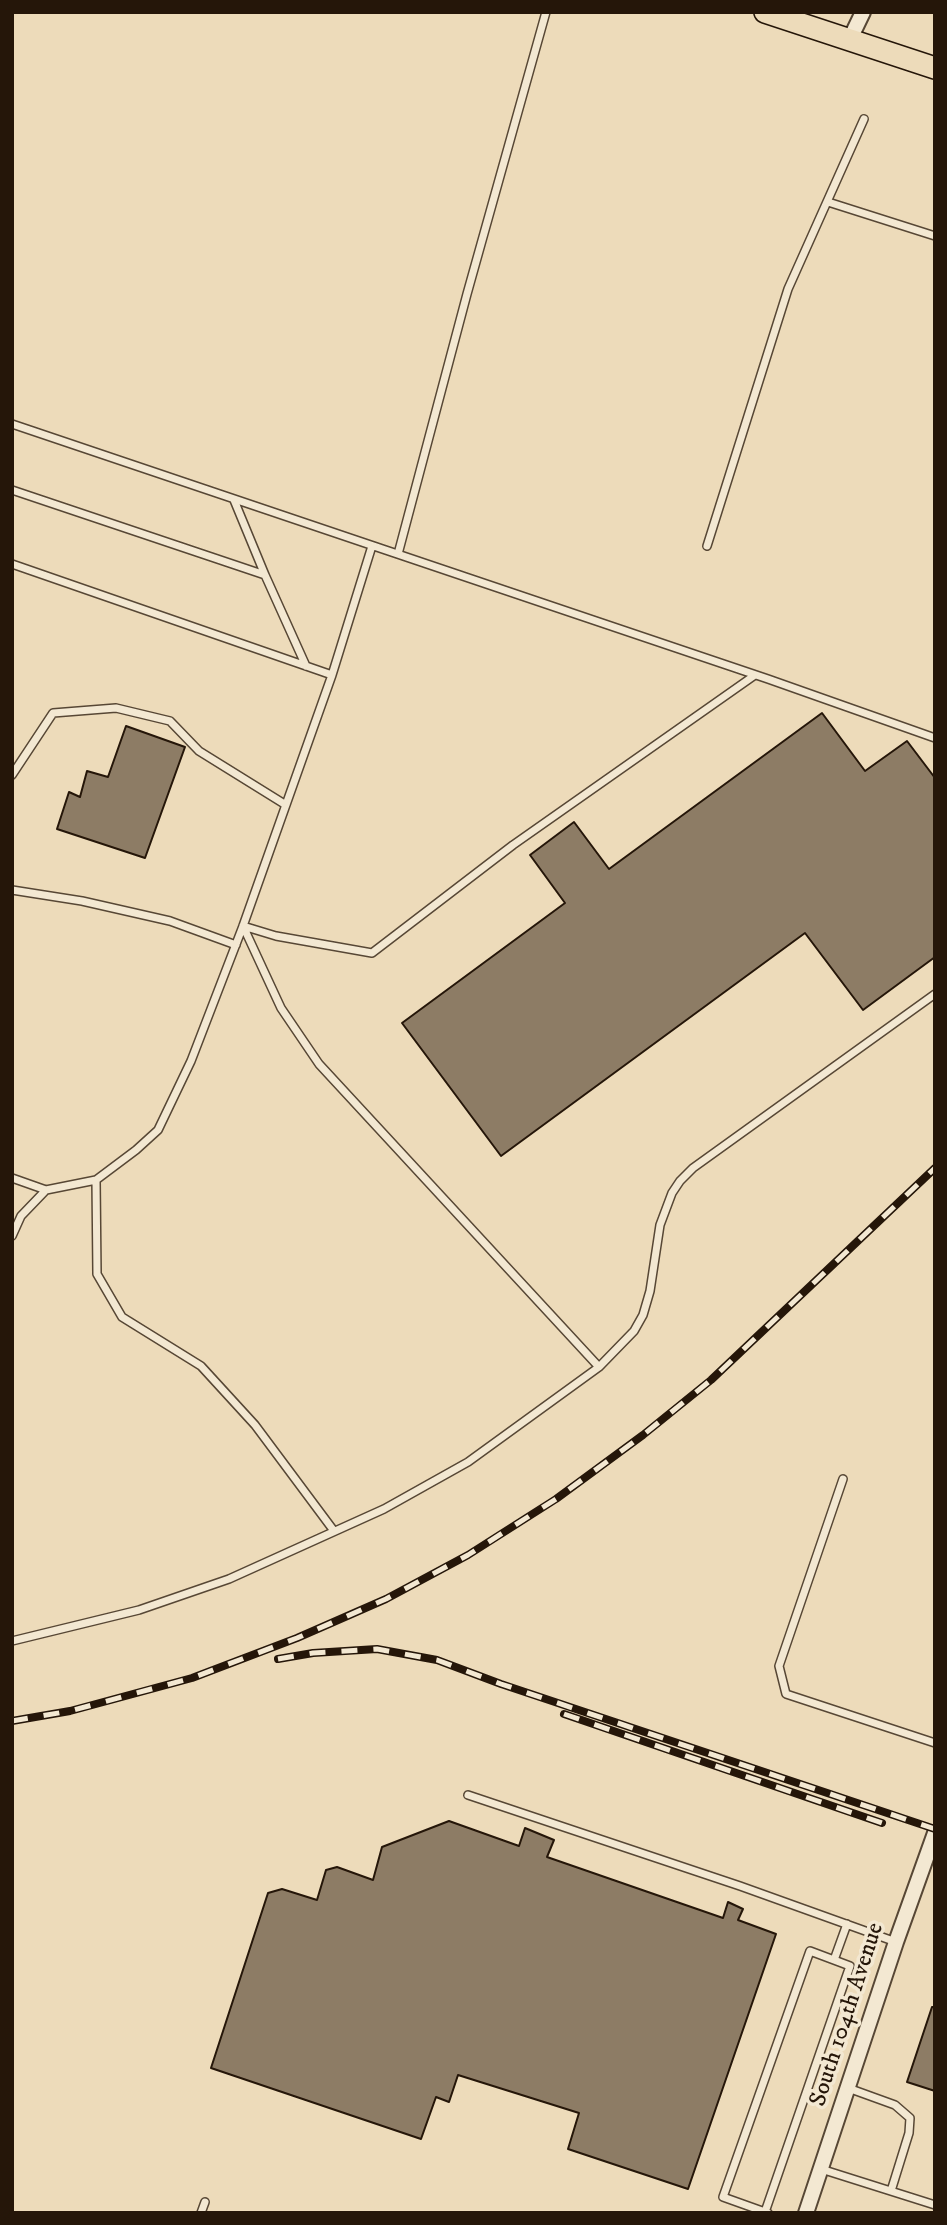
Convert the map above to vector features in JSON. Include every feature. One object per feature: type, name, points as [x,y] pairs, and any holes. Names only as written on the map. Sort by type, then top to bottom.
[{"type":"main road","points":[[765,12],[935,68]]},
{"type":"street","points":[[850,39],[863,12]]},
{"type":"street","name":"South 104th Avenue","points":[[806,2213],[896,1942],[931,1854],[935,1833]]},
{"type":"lane","points":[[398,554],[467,293],[546,12]]},
{"type":"lane","points":[[708,546],[788,289],[864,119]]},
{"type":"lane","points":[[828,202],[935,236]]},
{"type":"lane","points":[[12,424],[935,738]]},
{"type":"lane","points":[[12,490],[265,575]]},
{"type":"lane","points":[[234,500],[306,666]]},
{"type":"lane","points":[[12,1178],[46,1190],[96,1180],[158,1130],[191,1061],[243,926],[332,675],[372,546]]},
{"type":"lane","points":[[12,564],[332,675]]},
{"type":"lane","points":[[243,926],[276,936],[372,953],[513,845],[755,675]]},
{"type":"lane","points":[[12,775],[53,713],[116,708],[170,721],[199,751],[286,805]]},
{"type":"lane","points":[[12,890],[82,901],[170,921],[236,945]]},
{"type":"lane","points":[[243,926],[281,1008],[319,1064],[599,1367]]},
{"type":"lane","points":[[12,1641],[139,1610],[229,1579],[384,1509],[468,1462],[599,1367],[634,1331],[643,1315],[650,1291],[660,1225],[671,1193],[680,1181],[693,1168],[935,994]]},
{"type":"lane","points":[[96,1180],[97,1274],[121,1317],[201,1366],[255,1425],[334,1531]]},
{"type":"lane","points":[[12,1236],[21,1216],[46,1190]]},
{"type":"lane","points":[[843,1479],[779,1666],[786,1694],[935,1743]]},
{"type":"lane","points":[[468,1795],[896,1942]]},
{"type":"lane","points":[[834,1960],[847,1924]]},
{"type":"lane","points":[[810,1951],[850,1966],[767,2212],[723,2197],[810,1951]]},
{"type":"lane","points":[[847,2088],[895,2105],[910,2118],[909,2133],[891,2191]]},
{"type":"lane","points":[[821,2169],[935,2205]]},
{"type":"lane","points":[[201,2213],[205,2202]]},
{"type":"building","points":[[822,713],[865,771],[907,741],[935,778],[935,957],[863,1010],[805,933],[501,1156],[402,1023],[565,903],[530,855],[574,822],[609,869]]},
{"type":"building","points":[[126,726],[185,747],[145,858],[57,829],[69,792],[80,797],[87,771],[108,777]]},
{"type":"building","points":[[449,1821],[519,1846],[525,1828],[554,1840],[547,1857],[723,1918],[728,1902],[743,1909],[738,1920],[776,1934],[688,2189],[568,2149],[579,2113],[458,2075],[449,2102],[436,2097],[421,2139],[211,2068],[268,1893],[282,1889],[317,1900],[326,1870],[337,1867],[373,1880],[382,1847]]},
{"type":"building","points":[[932,2007],[935,2007],[935,2091],[907,2082]]},
{"type":"railway","points":[[12,1721],[70,1711],[192,1678],[297,1638],[386,1599],[468,1555],[556,1499],[643,1435],[711,1380],[935,1168]]},
{"type":"railway","points":[[278,1659],[313,1653],[377,1649],[437,1660],[501,1684],[935,1829]]},
{"type":"railway","points":[[564,1714],[882,1823]]}]
